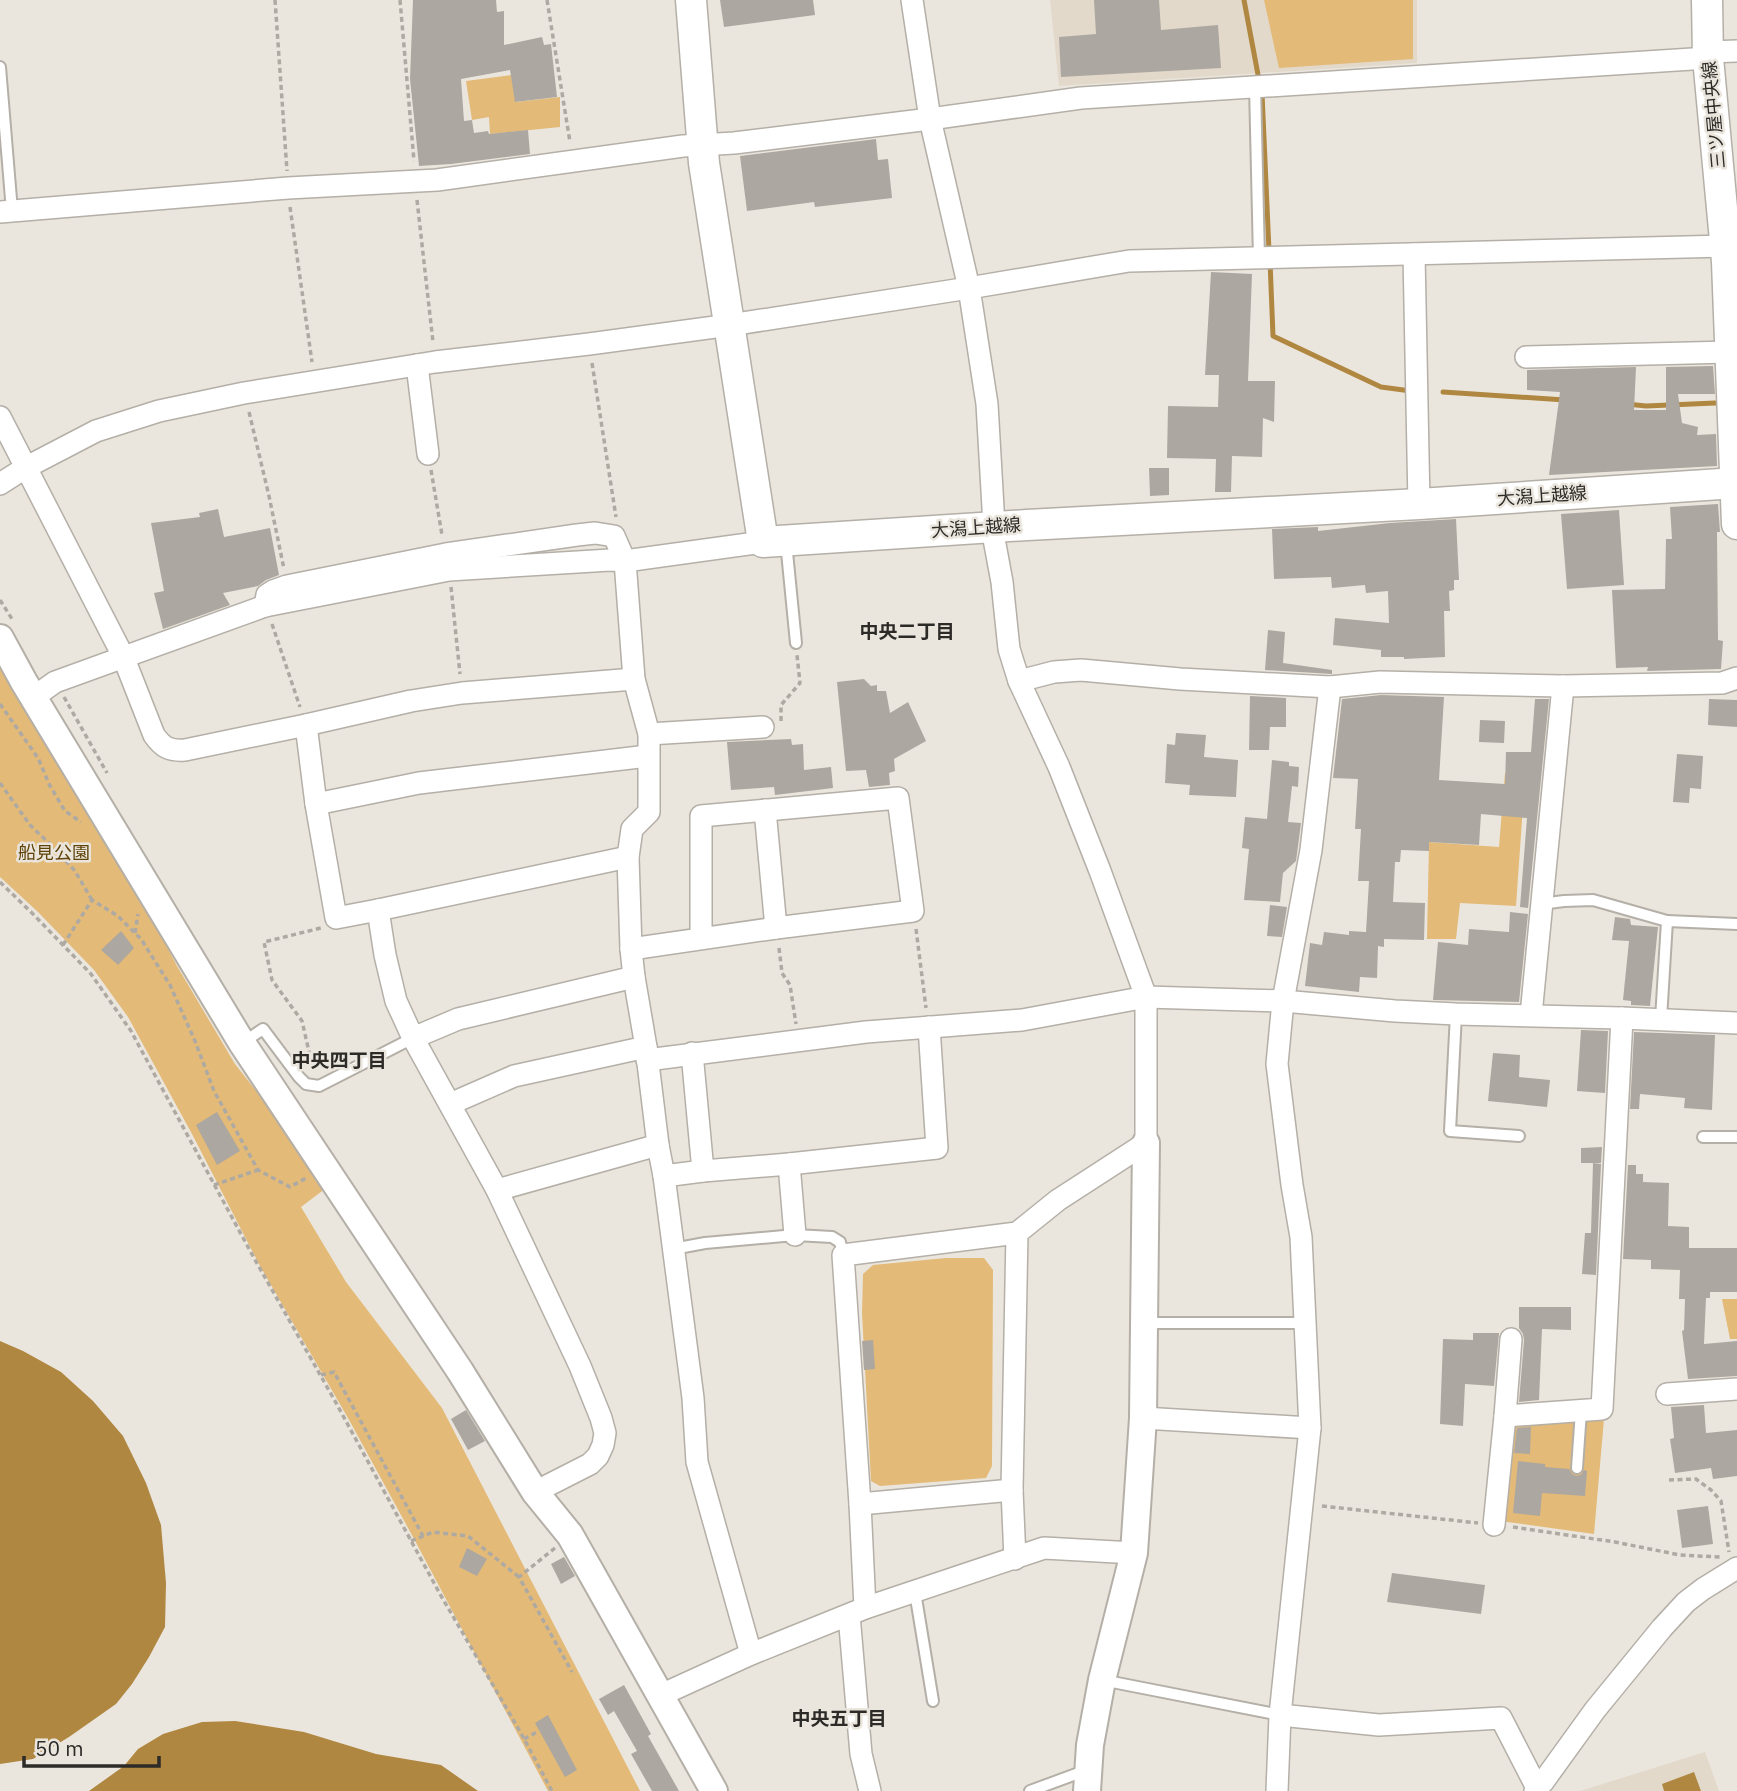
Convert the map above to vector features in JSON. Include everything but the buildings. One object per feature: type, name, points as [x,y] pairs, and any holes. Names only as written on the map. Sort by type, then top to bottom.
[{"type":"main road","points":[[691,0],[702,145],[730,325],[774,542]]},
{"type":"main road","name":"三ツ屋中央線","points":[[1707,0],[1718,53],[1726,246],[1733,284],[1730,352],[1737,524]]},
{"type":"main road","name":"大潟上越線","points":[[774,542],[1736,483]]},
{"type":"street","points":[[912,0],[930,119],[969,288],[987,404],[993,527],[1009,649],[1019,681],[1059,767],[1100,871],[1146,997],[1143,1418],[1135,1553],[1102,1680],[1090,1745],[1087,1780]]},
{"type":"street","points":[[6,211],[288,188],[437,180],[1081,98],[1718,53]]},
{"type":"street","points":[[0,484],[96,431],[159,411],[244,393],[417,365],[730,325],[1129,261],[1726,246]]},
{"type":"street","points":[[1415,254],[1419,504]]},
{"type":"street","points":[[1525,357],[1730,352]]},
{"type":"street","points":[[417,365],[428,454]]},
{"type":"street","points":[[0,417],[123,656],[154,735],[162,746],[173,751],[411,701],[462,693],[634,679]]},
{"type":"street","points":[[34,697],[55,682],[265,606],[447,562],[577,535],[595,533],[614,536],[625,561],[634,679],[649,734],[649,812],[632,829],[628,857],[634,977],[647,1053],[694,1398],[697,1462],[751,1654]]},
{"type":"street","points":[[265,606],[267,595],[287,586],[447,562],[625,561],[774,542]]},
{"type":"street","points":[[0,638],[242,1043],[460,1371],[535,1492],[570,1535],[714,1791]]},
{"type":"street","points":[[1019,681],[1054,672],[1081,670],[1180,679],[1330,687],[1380,682],[1563,686],[1722,683],[1737,678]]},
{"type":"street","points":[[1531,1015],[1563,686]]},
{"type":"street","points":[[1277,1791],[1280,1715],[1310,1428],[1301,1237],[1277,1064],[1283,1000],[1311,850],[1330,687]]},
{"type":"street","points":[[306,725],[316,804],[337,918],[628,857]]},
{"type":"street","points":[[649,734],[763,727]]},
{"type":"street","points":[[316,804],[419,783],[648,756]]},
{"type":"street","points":[[632,949],[913,911],[898,799],[701,816],[701,939]]},
{"type":"street","points":[[765,810],[776,928]]},
{"type":"street","points":[[377,910],[396,1001],[413,1038],[497,1190],[580,1366],[601,1418],[605,1433],[598,1456],[590,1464],[535,1492]]},
{"type":"street","points":[[413,1038],[458,1019],[634,977]]},
{"type":"street","points":[[450,1104],[514,1076],[647,1053],[692,1053],[866,1032],[1022,1020],[1146,997],[1283,1000],[1456,1014],[1737,1023]]},
{"type":"street","points":[[1505,1416],[1602,1409],[1622,1018]]},
{"type":"street","points":[[664,1176],[937,1148],[929,1027]]},
{"type":"street","points":[[692,1053],[703,1171]]},
{"type":"street","points":[[870,1791],[861,1754],[858,1612],[860,1504],[843,1255],[1017,1233],[1058,1200],[1146,1143]]},
{"type":"street","points":[[497,1190],[658,1145]]},
{"type":"street","points":[[789,1164],[795,1235]]},
{"type":"street","points":[[1015,1559],[1012,1490],[1017,1233]]},
{"type":"street","points":[[1494,1525],[1511,1339]]},
{"type":"street","points":[[1667,1394],[1737,1389]]},
{"type":"street","points":[[1143,1418],[1310,1428]]},
{"type":"street","points":[[860,1504],[1012,1490]]},
{"type":"street","points":[[661,1695],[751,1654],[858,1612],[1044,1548],[1135,1553]]},
{"type":"street","points":[[1280,1715],[1380,1725],[1501,1718],[1542,1788],[1595,1710],[1662,1628],[1686,1602],[1737,1568]]},
{"type":"lane","points":[[0,66],[6,211]]},
{"type":"lane","points":[[1255,85],[1259,258]]},
{"type":"lane","points":[[774,542],[796,643]]},
{"type":"lane","points":[[1541,904],[1593,900],[1667,921],[1737,924]]},
{"type":"lane","points":[[1661,1019],[1667,921]]},
{"type":"lane","points":[[1456,1014],[1450,1131],[1519,1136]]},
{"type":"lane","points":[[242,1043],[263,1029],[299,1077],[306,1084],[319,1086],[413,1038]]},
{"type":"lane","points":[[1703,1137],[1737,1137]]},
{"type":"lane","points":[[673,1249],[705,1243],[795,1235],[832,1237],[840,1242],[843,1255]]},
{"type":"lane","points":[[1144,1322],[1305,1323]]},
{"type":"lane","points":[[1577,1468],[1581,1410]]},
{"type":"lane","points":[[915,1592],[933,1701]]},
{"type":"lane","points":[[1102,1680],[1280,1715]]},
{"type":"lane","points":[[1030,1791],[1087,1780]]},
{"type":"path","points":[[275,0],[288,188],[314,382]]},
{"type":"path","points":[[547,0],[573,162]]},
{"type":"path","points":[[589,344],[617,527],[614,536]]},
{"type":"path","points":[[244,393],[287,586]]},
{"type":"path","points":[[428,454],[447,562],[462,693]]},
{"type":"path","points":[[265,606],[306,725]]},
{"type":"path","points":[[763,727],[780,726],[781,705],[800,683],[796,643]]},
{"type":"path","points":[[0,704],[37,758],[65,811],[86,825]]},
{"type":"path","points":[[0,783],[30,825],[75,871],[92,900],[118,916],[141,939],[170,985],[214,1091],[258,1170],[290,1187],[325,1167]]},
{"type":"path","points":[[0,882],[91,974],[131,1031],[411,1541],[552,1791]]},
{"type":"path","points":[[63,946],[92,900]]},
{"type":"path","points":[[134,905],[138,914],[135,933]]},
{"type":"path","points":[[913,911],[929,1027]]},
{"type":"path","points":[[299,1077],[310,1056],[308,1043],[302,1021],[272,980],[264,942],[322,927],[337,918]]},
{"type":"path","points":[[776,928],[782,973],[790,985],[798,1040]]},
{"type":"path","points":[[214,1185],[258,1170]]},
{"type":"path","points":[[320,1375],[334,1372],[423,1536]]},
{"type":"path","points":[[1302,1504],[1494,1525],[1615,1542],[1679,1555],[1730,1557],[1721,1501],[1696,1479],[1669,1480]]},
{"type":"path","points":[[411,1541],[433,1532],[468,1536],[519,1577],[572,1672]]},
{"type":"path","points":[[519,1577],[570,1535]]},
{"type":"path","points":[[524,1739],[539,1731]]},
{"type":"shaded area","points":[[1050,0],[1417,0],[1417,63],[1059,86]]},
{"type":"shaded area","points":[[0,1341],[61,1372],[93,1401],[123,1436],[146,1483],[161,1525],[166,1583],[165,1627],[132,1684],[116,1704],[33,1759],[0,1764]]},
{"type":"shaded area","points":[[235,1721],[304,1732],[376,1754],[441,1765],[478,1791],[89,1791],[124,1766],[138,1749],[163,1734],[202,1722]]},
{"type":"shaded area","points":[[1705,1752],[1719,1791],[1580,1791]]},
{"type":"shaded area","points":[[1694,1772],[1701,1791],[1664,1791],[1662,1784]]},
{"type":"green space","points":[[1264,0],[1413,0],[1413,59],[1279,68]]},
{"type":"green space","points":[[511,75],[516,102],[560,97],[560,127],[490,134],[489,117],[472,120],[466,81]]},
{"type":"green space","name":"船見公園","points":[[0,660],[138,891],[177,966],[235,1064],[330,1185],[301,1207],[346,1282],[442,1408],[640,1791],[548,1791],[348,1418],[260,1266],[128,1017],[94,970],[0,877]]},
{"type":"green space","points":[[1505,773],[1525,777],[1516,906],[1460,903],[1456,939],[1427,939],[1429,842],[1499,847]]},
{"type":"green space","points":[[946,1258],[984,1258],[993,1270],[992,1466],[986,1478],[880,1486],[871,1481],[862,1313],[863,1274],[873,1265]]},
{"type":"green space","points":[[1722,1299],[1737,1299],[1737,1339],[1730,1339]]},
{"type":"green space","points":[[1604,1419],[1594,1534],[1500,1521],[1509,1427]]},
{"type":"waterway","points":[[1244,0],[1259,80]]},
{"type":"waterway","points":[[1262,93],[1269,251]]},
{"type":"waterway","points":[[1270,261],[1273,336],[1381,387],[1411,391]]},
{"type":"waterway","points":[[1443,392],[1565,400]]},
{"type":"waterway","points":[[1627,404],[1646,406],[1715,403]]},
{"type":"district","name":"中央二丁目","points":[[907,631]]},
{"type":"district","name":"中央四丁目","points":[[339,1060]]},
{"type":"district","name":"中央五丁目","points":[[839,1718]]}]
